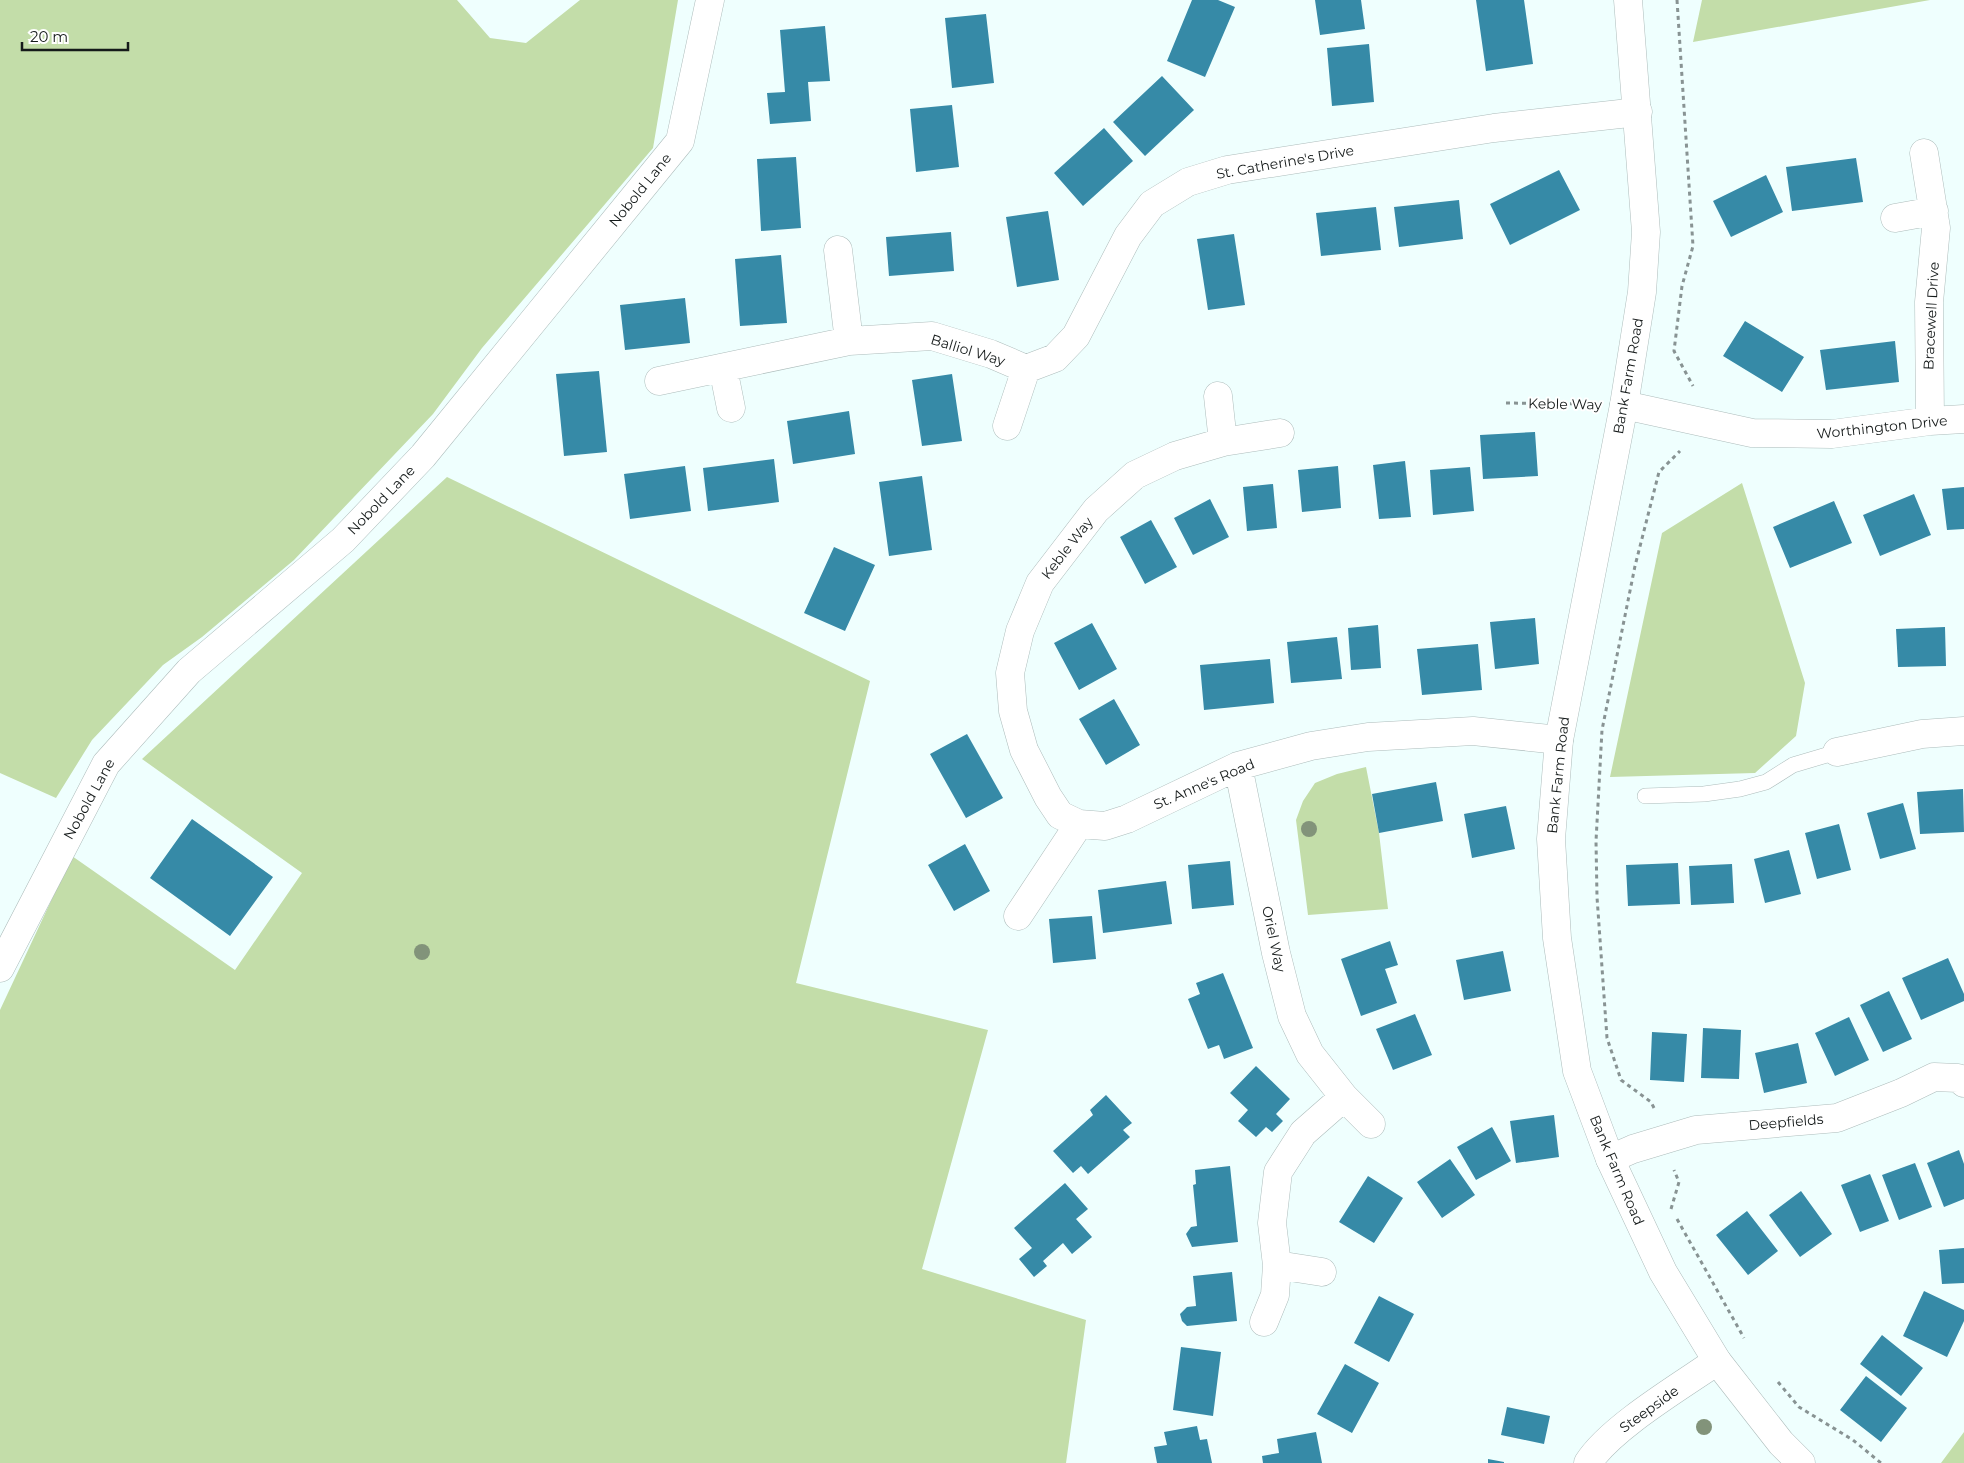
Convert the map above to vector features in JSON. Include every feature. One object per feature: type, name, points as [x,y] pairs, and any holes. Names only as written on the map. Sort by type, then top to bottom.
[{"type":"street","name":"Nobold Lane","points":[[0,968],[106,764],[189,671],[343,540],[424,456],[680,141],[710,0]]},
{"type":"street","name":"Bank Farm Road","points":[[1628,0],[1646,232],[1642,292],[1624,404],[1559,740],[1551,839],[1557,938],[1577,1071],[1610,1159],[1663,1272],[1717,1361],[1781,1443],[1801,1463]]},
{"type":"street","name":"St. Catherine's Drive","points":[[1026,369],[1056,358],[1076,336],[1128,236],[1152,204],[1188,182],[1227,170],[1484,129],[1638,112]]},
{"type":"street","name":"Bracewell Drive","points":[[1924,153],[1936,228],[1927,340],[1930,421]]},
{"type":"street","points":[[1894,218],[1934,212]]},
{"type":"street","points":[[838,250],[848,341]]},
{"type":"street","name":"Balliol Way","points":[[658,381],[848,341],[932,336],[991,354],[1026,369]]},
{"type":"street","points":[[723,368],[731,408]]},
{"type":"street","points":[[1007,426],[1026,369]]},
{"type":"street","points":[[1218,396],[1222,442]]},
{"type":"street","name":"Worthington Drive","points":[[1624,404],[1752,433],[1832,434],[1930,421],[1964,419]]},
{"type":"street","name":"Keble Way","points":[[1080,824],[1060,815],[1024,750],[1013,711],[1010,673],[1020,630],[1040,583],[1096,510],[1135,474],[1175,456],[1222,442],[1280,433]]},
{"type":"street","name":"St. Anne's Road","points":[[1080,824],[1105,826],[1127,818],[1238,766],[1311,746],[1368,737],[1473,731],[1559,740]]},
{"type":"street","points":[[1837,752],[1922,734],[1964,731]]},
{"type":"street","name":"Oriel Way","points":[[1238,766],[1276,953],[1292,1016],[1310,1054],[1344,1097],[1370,1124]]},
{"type":"street","points":[[1018,916],[1080,824]]},
{"type":"street","name":"Deepfields","points":[[1610,1159],[1633,1149],[1696,1130],[1837,1118],[1901,1093],[1934,1077],[1962,1076]]},
{"type":"street","points":[[1264,1322],[1275,1295],[1277,1265],[1272,1223],[1278,1172],[1303,1133],[1344,1097]]},
{"type":"street","points":[[1277,1265],[1322,1272]]},
{"type":"street","name":"Steepside","points":[[1588,1463],[1597,1448],[1717,1361]]},
{"type":"lane","points":[[1645,796],[1704,794],[1740,789],[1766,782],[1792,766],[1837,752]]},
{"type":"path","points":[[1677,0],[1693,246],[1682,286],[1674,351],[1694,388]]},
{"type":"path","name":"Keble Way","points":[[1506,403],[1624,404]]},
{"type":"path","points":[[1654,1110],[1651,1102],[1621,1080],[1607,1038],[1597,897],[1596,832],[1602,730],[1635,566],[1659,472],[1685,445]]},
{"type":"path","points":[[1672,1164],[1679,1182],[1671,1209],[1748,1346]]},
{"type":"path","points":[[1773,1377],[1799,1407],[1853,1440],[1881,1463]]},
{"type":"green space","points":[[0,0],[457,0],[490,38],[526,43],[580,0],[678,0],[653,148],[482,348],[433,414],[294,560],[202,637],[163,665],[92,740],[56,798],[0,773]]},
{"type":"green space","points":[[1702,0],[1930,0],[1693,42]]},
{"type":"green space","points":[[447,477],[870,681],[796,983],[988,1030],[922,1269],[1086,1320],[1066,1463],[0,1463],[0,1010],[72,856],[235,970],[302,873],[142,759]]},
{"type":"green space","points":[[1742,483],[1805,683],[1796,736],[1755,773],[1610,777],[1662,533]]},
{"type":"green space","points":[[1366,767],[1379,833],[1388,909],[1308,915],[1296,820],[1303,801],[1315,783],[1337,774]]},
{"type":"green space","points":[[1964,1432],[1964,1463],[1941,1463]]},
{"type":"building","points":[[1192,0],[1218,0],[1235,7],[1205,77],[1167,61]]},
{"type":"building","points":[[1315,0],[1361,0],[1365,29],[1320,35]]},
{"type":"building","points":[[1476,0],[1524,0],[1533,64],[1486,71]]},
{"type":"building","points":[[986,14],[994,83],[952,88],[945,18]]},
{"type":"building","points":[[825,26],[830,81],[808,82],[811,121],[770,124],[767,93],[785,92],[780,30]]},
{"type":"building","points":[[1369,44],[1374,102],[1332,106],[1327,48]]},
{"type":"building","points":[[1162,76],[1194,110],[1145,156],[1113,122]]},
{"type":"building","points":[[952,105],[959,167],[916,172],[910,109]]},
{"type":"building","points":[[1104,128],[1133,161],[1083,206],[1054,173]]},
{"type":"building","points":[[796,157],[801,228],[761,231],[757,159]]},
{"type":"building","points":[[1856,158],[1863,202],[1792,211],[1786,167]]},
{"type":"building","points":[[1559,170],[1580,210],[1510,245],[1490,204]]},
{"type":"building","points":[[1766,175],[1783,212],[1731,237],[1713,201]]},
{"type":"building","points":[[1459,200],[1463,239],[1399,247],[1394,207]]},
{"type":"building","points":[[1376,207],[1381,250],[1321,256],[1316,213]]},
{"type":"building","points":[[1048,211],[1059,280],[1017,287],[1006,217]]},
{"type":"building","points":[[951,232],[954,271],[889,276],[886,237]]},
{"type":"building","points":[[1234,234],[1245,305],[1208,310],[1197,239]]},
{"type":"building","points":[[781,255],[787,323],[740,326],[735,259]]},
{"type":"building","points":[[685,298],[690,343],[625,350],[620,305]]},
{"type":"building","points":[[1745,321],[1804,357],[1782,392],[1723,356]]},
{"type":"building","points":[[1895,341],[1899,382],[1826,390],[1820,350]]},
{"type":"building","points":[[599,371],[607,452],[564,456],[556,374]]},
{"type":"building","points":[[952,374],[962,441],[922,446],[912,380]]},
{"type":"building","points":[[849,411],[855,454],[793,464],[787,421]]},
{"type":"building","points":[[1535,432],[1538,476],[1483,479],[1480,435]]},
{"type":"building","points":[[774,459],[779,502],[708,511],[703,468]]},
{"type":"building","points":[[1405,461],[1411,517],[1379,519],[1373,465]]},
{"type":"building","points":[[685,466],[691,511],[630,519],[624,474]]},
{"type":"building","points":[[1338,466],[1341,508],[1302,512],[1298,470]]},
{"type":"building","points":[[1470,467],[1474,511],[1433,515],[1430,470]]},
{"type":"building","points":[[922,476],[932,550],[889,556],[879,482]]},
{"type":"building","points":[[1273,484],[1277,528],[1247,531],[1243,487]]},
{"type":"building","points":[[1964,487],[1964,529],[1947,530],[1942,489]]},
{"type":"building","points":[[1914,494],[1931,535],[1880,556],[1863,515]]},
{"type":"building","points":[[1210,499],[1229,537],[1193,555],[1174,518]]},
{"type":"building","points":[[1834,501],[1852,543],[1790,568],[1773,527]]},
{"type":"building","points":[[1151,520],[1177,567],[1145,584],[1120,537]]},
{"type":"building","points":[[834,547],[875,565],[845,631],[804,613]]},
{"type":"building","points":[[1535,618],[1539,664],[1495,669],[1490,622]]},
{"type":"building","points":[[1092,623],[1117,669],[1079,690],[1054,643]]},
{"type":"building","points":[[1378,625],[1381,668],[1351,670],[1348,628]]},
{"type":"building","points":[[1945,627],[1946,666],[1898,667],[1896,629]]},
{"type":"building","points":[[1337,637],[1342,679],[1291,683],[1287,642]]},
{"type":"building","points":[[1478,644],[1482,690],[1422,695],[1417,649]]},
{"type":"building","points":[[1270,659],[1274,703],[1204,710],[1200,665]]},
{"type":"building","points":[[1114,699],[1140,745],[1106,765],[1079,719]]},
{"type":"building","points":[[967,734],[1003,798],[966,818],[930,754]]},
{"type":"building","points":[[1436,782],[1443,821],[1379,833],[1372,794]]},
{"type":"building","points":[[1963,789],[1964,832],[1920,834],[1917,792]]},
{"type":"building","points":[[1903,803],[1916,849],[1880,859],[1867,813]]},
{"type":"building","points":[[1506,806],[1515,849],[1472,858],[1464,814]]},
{"type":"building","points":[[192,819],[273,877],[230,936],[150,878]]},
{"type":"building","points":[[1839,824],[1851,870],[1817,879],[1805,833]]},
{"type":"building","points":[[965,844],[990,891],[954,911],[928,865]]},
{"type":"building","points":[[1789,850],[1801,894],[1765,903],[1754,859]]},
{"type":"building","points":[[1230,861],[1234,905],[1192,909],[1188,865]]},
{"type":"building","points":[[1678,863],[1680,904],[1628,906],[1626,865]]},
{"type":"building","points":[[1732,864],[1734,903],[1691,905],[1689,866]]},
{"type":"building","points":[[1166,881],[1172,924],[1103,933],[1098,890]]},
{"type":"building","points":[[1092,916],[1096,959],[1053,963],[1049,919]]},
{"type":"building","points":[[1390,941],[1398,965],[1385,969],[1397,1003],[1361,1016],[1341,959]]},
{"type":"building","points":[[1503,951],[1511,991],[1464,1000],[1456,960]]},
{"type":"building","points":[[1948,958],[1964,994],[1964,1001],[1921,1020],[1902,978]]},
{"type":"building","points":[[1223,973],[1253,1048],[1224,1059],[1219,1045],[1208,1049],[1188,999],[1200,994],[1196,983]]},
{"type":"building","points":[[1889,991],[1912,1039],[1883,1052],[1860,1005]]},
{"type":"building","points":[[1415,1014],[1432,1055],[1393,1070],[1376,1029]]},
{"type":"building","points":[[1849,1017],[1869,1060],[1835,1076],[1815,1033]]},
{"type":"building","points":[[1703,1028],[1741,1030],[1739,1079],[1701,1078]]},
{"type":"building","points":[[1652,1032],[1687,1034],[1684,1082],[1650,1080]]},
{"type":"building","points":[[1798,1043],[1807,1083],[1764,1093],[1755,1053]]},
{"type":"building","points":[[1256,1066],[1290,1099],[1276,1114],[1283,1121],[1272,1132],[1266,1127],[1256,1137],[1238,1121],[1248,1110],[1230,1093]]},
{"type":"building","points":[[1106,1095],[1132,1123],[1123,1130],[1130,1137],[1088,1174],[1081,1166],[1073,1173],[1053,1151],[1093,1115],[1090,1110]]},
{"type":"building","points":[[1554,1115],[1559,1157],[1516,1163],[1510,1121]]},
{"type":"building","points":[[1492,1127],[1511,1161],[1476,1180],[1457,1147]]},
{"type":"building","points":[[1959,1150],[1964,1164],[1964,1199],[1944,1207],[1927,1163]]},
{"type":"building","points":[[1450,1159],[1475,1195],[1442,1218],[1417,1182]]},
{"type":"building","points":[[1915,1163],[1932,1207],[1899,1220],[1882,1175]]},
{"type":"building","points":[[1230,1166],[1238,1242],[1192,1247],[1186,1234],[1191,1227],[1197,1226],[1193,1185],[1196,1184],[1195,1170]]},
{"type":"building","points":[[1870,1174],[1889,1221],[1860,1232],[1841,1185]]},
{"type":"building","points":[[1368,1176],[1403,1198],[1374,1243],[1339,1222]]},
{"type":"building","points":[[1065,1183],[1088,1209],[1076,1219],[1092,1237],[1072,1254],[1063,1243],[1043,1261],[1047,1266],[1034,1277],[1019,1259],[1032,1248],[1014,1228]]},
{"type":"building","points":[[1801,1191],[1832,1234],[1800,1257],[1769,1215]]},
{"type":"building","points":[[1747,1211],[1778,1251],[1748,1275],[1716,1235]]},
{"type":"building","points":[[1964,1248],[1964,1283],[1942,1284],[1939,1250]]},
{"type":"building","points":[[1232,1272],[1237,1321],[1187,1326],[1182,1321],[1180,1314],[1187,1307],[1196,1306],[1193,1276]]},
{"type":"building","points":[[1924,1291],[1964,1310],[1964,1321],[1947,1357],[1903,1336]]},
{"type":"building","points":[[1379,1296],[1414,1314],[1389,1362],[1354,1343]]},
{"type":"building","points":[[1882,1335],[1923,1368],[1901,1396],[1860,1364]]},
{"type":"building","points":[[1181,1347],[1221,1352],[1213,1416],[1173,1410]]},
{"type":"building","points":[[1345,1364],[1379,1383],[1352,1433],[1317,1414]]},
{"type":"building","points":[[1866,1376],[1907,1408],[1881,1442],[1840,1410]]},
{"type":"building","points":[[1507,1407],[1550,1416],[1544,1444],[1501,1435]]},
{"type":"building","points":[[1197,1426],[1200,1440],[1207,1439],[1212,1463],[1157,1463],[1154,1447],[1167,1445],[1164,1432]]},
{"type":"building","points":[[1316,1432],[1322,1463],[1263,1463],[1262,1456],[1279,1453],[1277,1439]]},
{"type":"building","points":[[1488,1459],[1504,1462],[1504,1463],[1488,1463]]}]
